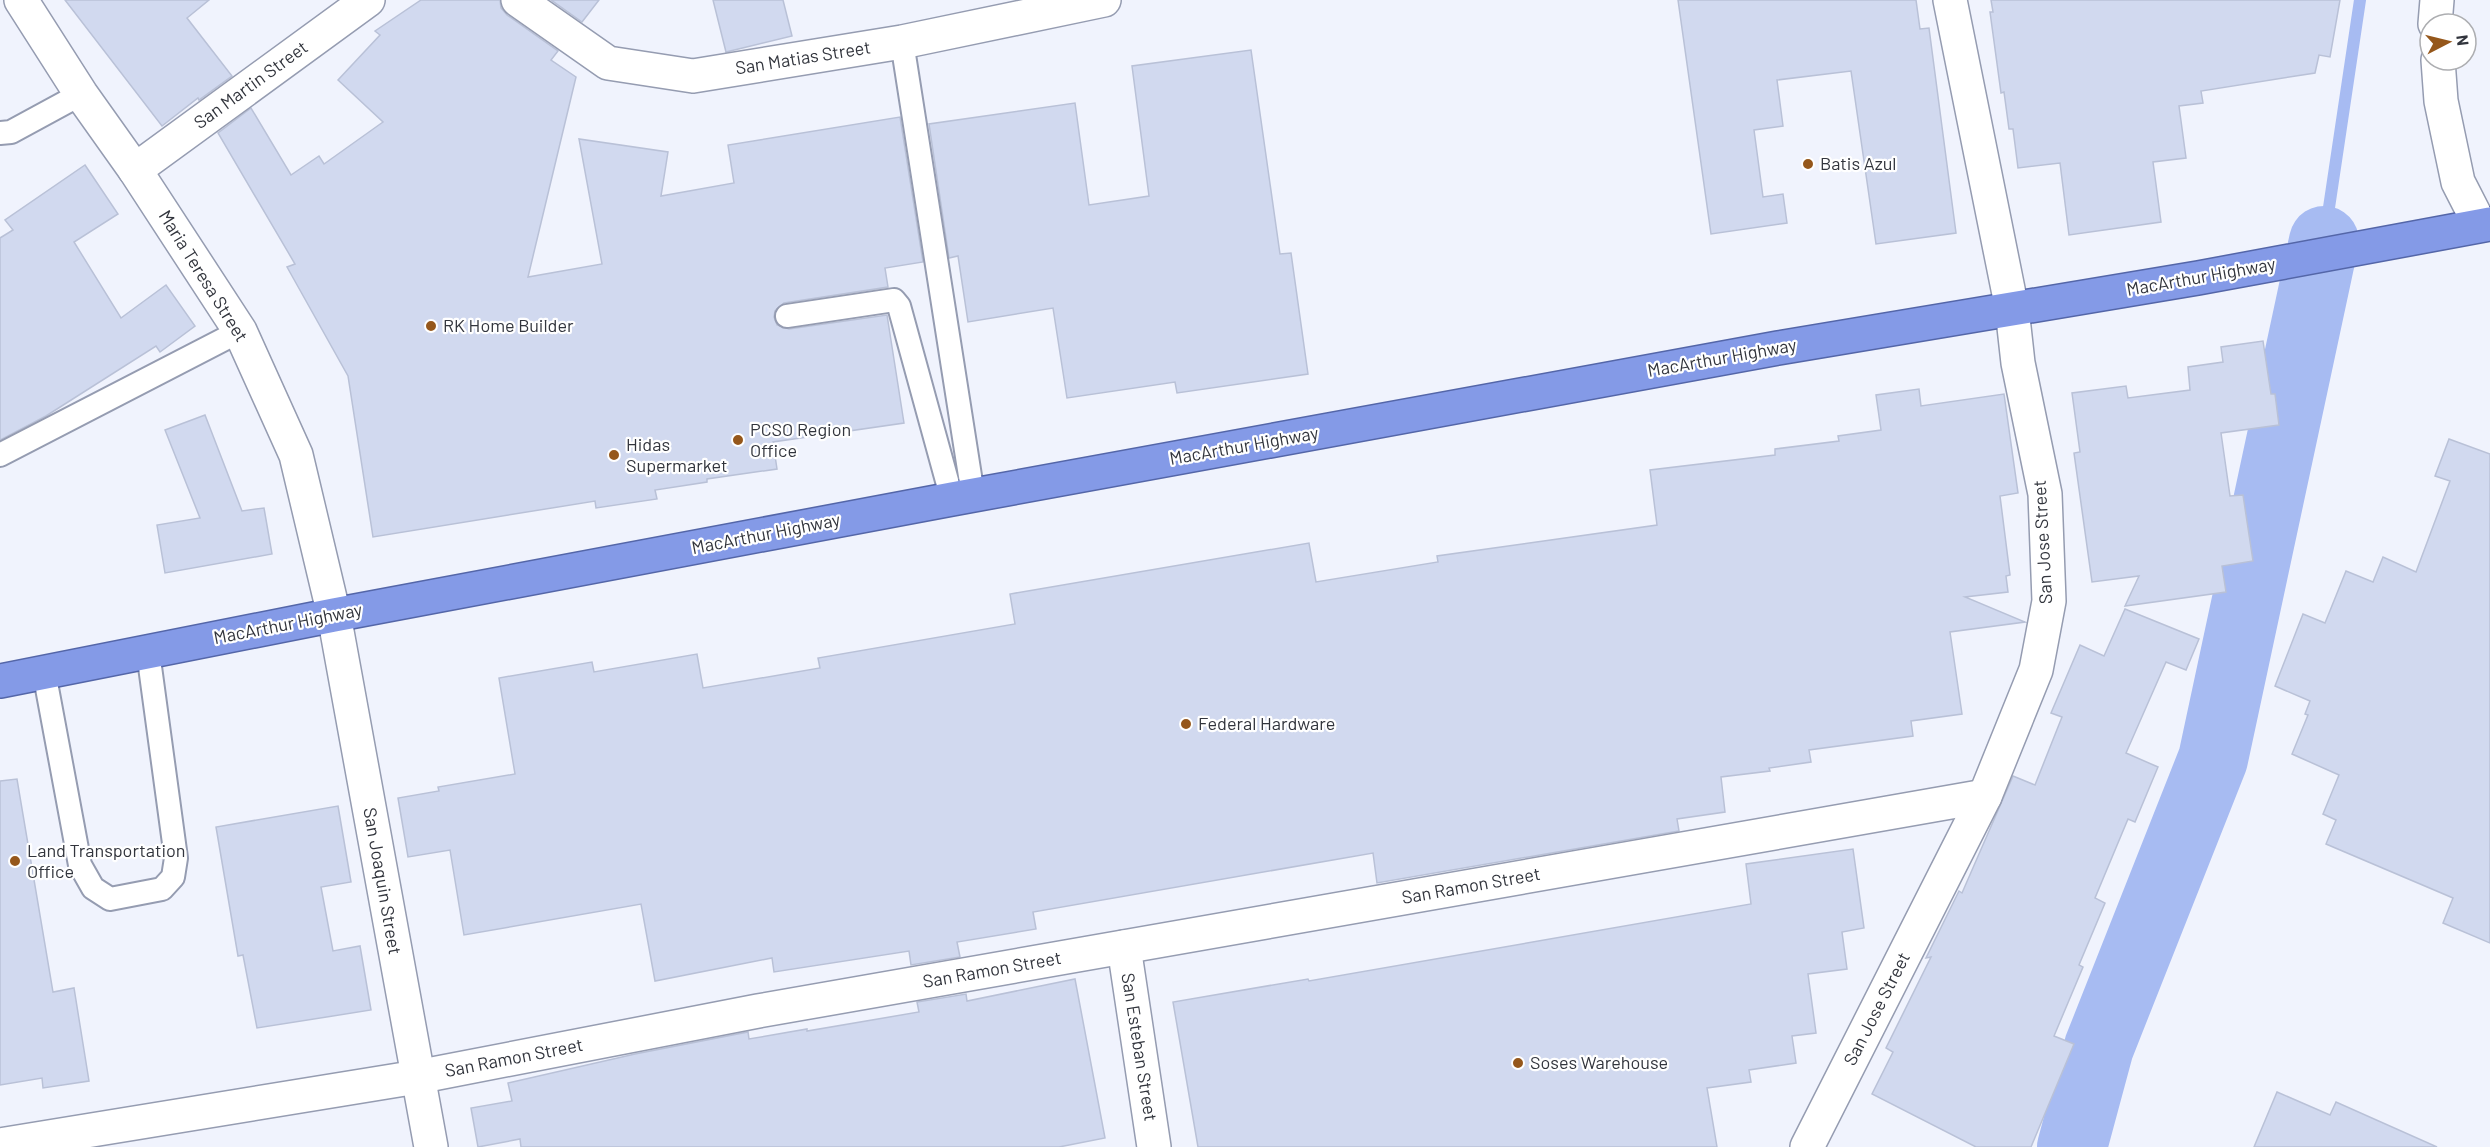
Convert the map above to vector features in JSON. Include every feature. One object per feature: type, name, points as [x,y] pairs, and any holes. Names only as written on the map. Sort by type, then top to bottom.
[{"type":"highway","name":"MacArthur Highway","points":[[0,681],[334,615],[963,497],[1766,350],[2198,278],[2475,226]]},
{"type":"street","name":"Maria Teresa Street","points":[[21,0],[81,94],[135,170],[240,330],[296,455],[334,615]]},
{"type":"street","name":"San Martin Street","points":[[135,170],[330,10],[368,0]]},
{"type":"street","name":"San Matias Street","points":[[518,0],[608,63],[693,76],[902,42],[1104,0]]},
{"type":"street","name":"San Jose Street","points":[[1807,1147],[1985,796],[2036,670],[2049,601],[2045,494],[2018,363],[2012,309],[1950,0]]},
{"type":"street","points":[[2439,72],[2440,101],[2458,182],[2475,226]]},
{"type":"street","name":"San Joaquin Street","points":[[334,615],[431,1147]]},
{"type":"street","name":"San Ramon Street","points":[[0,1145],[417,1077],[758,1011],[1985,796]]},
{"type":"street","name":"San Esteban Street","points":[[1124,947],[1154,1147]]},
{"type":"lane","points":[[902,42],[963,497]]},
{"type":"lane","points":[[0,134],[11,132],[81,94]]},
{"type":"lane","points":[[787,316],[894,300],[899,306],[963,497]]},
{"type":"lane","points":[[0,455],[240,330]]},
{"type":"lane","points":[[44,672],[80,866],[93,888],[110,899],[162,889],[173,877],[176,858],[148,652]]},
{"type":"building","points":[[65,0],[209,0],[187,18],[232,76],[199,100],[198,98],[162,126]]},
{"type":"building","points":[[421,0],[500,0],[501,8],[507,15],[558,51],[551,60],[576,77],[528,277],[602,264],[579,139],[668,152],[661,196],[734,183],[728,145],[900,117],[923,262],[885,268],[888,287],[784,303],[775,311],[774,317],[777,325],[789,329],[887,315],[904,423],[773,442],[777,469],[707,479],[707,482],[655,490],[657,499],[596,508],[595,501],[373,537],[348,376],[287,267],[295,264],[218,133],[251,108],[291,175],[319,156],[324,164],[383,122],[338,80],[380,35],[375,31]]},
{"type":"building","points":[[551,0],[599,0],[582,22]]},
{"type":"building","points":[[713,0],[783,0],[792,36],[726,52]]},
{"type":"building","points":[[1678,0],[1916,0],[1920,29],[1929,28],[1956,233],[1876,244],[1851,71],[1777,80],[1783,126],[1754,130],[1763,197],[1783,194],[1787,223],[1711,234]]},
{"type":"building","points":[[1991,0],[2340,0],[2330,57],[2319,55],[2315,73],[2201,91],[2203,103],[2179,106],[2186,158],[2153,162],[2161,222],[2069,235],[2060,163],[2018,168],[2013,129],[2009,129],[2004,92],[2001,93],[1990,12],[1993,12]]},
{"type":"building","points":[[1251,50],[1280,254],[1291,253],[1308,374],[1177,393],[1175,382],[1067,398],[1053,308],[968,322],[958,256],[949,258],[929,124],[1075,103],[1089,205],[1149,196],[1132,66]]},
{"type":"building","points":[[85,165],[118,214],[74,242],[121,318],[166,285],[195,326],[160,352],[156,346],[46,416],[0,440],[0,238],[13,230],[5,220]]},
{"type":"building","points":[[2263,341],[2271,394],[2275,394],[2279,425],[2221,433],[2230,496],[2243,495],[2253,561],[2222,566],[2226,592],[2125,606],[2139,576],[2092,582],[2074,453],[2080,452],[2072,393],[2126,386],[2128,398],[2190,390],[2188,367],[2223,362],[2221,347]]},
{"type":"building","points":[[1919,389],[1921,406],[2004,394],[2018,493],[2000,496],[2010,575],[2006,576],[2008,592],[1965,597],[2025,622],[1950,632],[1962,714],[1911,721],[1913,736],[1809,750],[1811,762],[1769,768],[1770,771],[1721,777],[1725,812],[1677,819],[1679,831],[1377,883],[1373,853],[1033,912],[1036,929],[957,942],[960,957],[911,965],[909,951],[774,972],[772,958],[655,981],[641,904],[464,935],[450,850],[408,857],[398,798],[439,791],[438,787],[515,774],[499,678],[592,662],[594,672],[697,654],[703,688],[820,668],[818,658],[1015,624],[1010,594],[1309,543],[1316,582],[1438,562],[1437,556],[1657,525],[1650,470],[1775,455],[1775,449],[1839,441],[1838,436],[1881,430],[1876,395]]},
{"type":"building","points":[[205,415],[242,511],[264,508],[272,554],[165,573],[157,525],[200,518],[165,430]]},
{"type":"building","points":[[2449,439],[2490,454],[2490,943],[2443,923],[2453,898],[2326,844],[2336,820],[2323,814],[2339,775],[2292,754],[2308,715],[2305,714],[2310,701],[2275,686],[2303,614],[2325,623],[2346,571],[2373,582],[2383,557],[2416,572],[2450,481],[2435,476]]},
{"type":"building","points":[[2125,609],[2199,639],[2186,670],[2166,662],[2126,753],[2158,767],[2135,822],[2128,819],[2095,898],[2105,903],[2079,965],[2083,967],[2054,1036],[2074,1044],[2031,1147],[1976,1147],[1872,1094],[1893,1052],[1886,1048],[1931,957],[1926,958],[1959,891],[1962,893],[2013,776],[2035,785],[2062,717],[2051,713],[2080,645],[2104,656]]},
{"type":"building","points":[[17,779],[53,992],[74,988],[89,1081],[43,1088],[42,1078],[0,1085],[0,781]]},
{"type":"building","points":[[338,806],[351,882],[321,887],[333,951],[360,946],[371,1010],[257,1028],[243,955],[238,956],[216,827]]},
{"type":"building","points":[[1853,849],[1864,928],[1842,932],[1847,969],[1808,974],[1816,1033],[1792,1036],[1796,1063],[1749,1070],[1751,1082],[1707,1088],[1717,1147],[1198,1147],[1173,1002],[1308,979],[1309,981],[1751,904],[1746,864]]},
{"type":"building","points":[[1075,979],[1105,1138],[1059,1147],[521,1147],[520,1139],[478,1147],[471,1108],[512,1101],[508,1083],[635,1054],[748,1032],[749,1039],[807,1029],[807,1031],[919,1012],[917,1002],[966,994],[967,1001]]},
{"type":"building","points":[[2277,1092],[2330,1115],[2336,1102],[2437,1147],[2254,1147]]},
{"type":"waterway","points":[[2324,241],[2360,0]]},
{"type":"waterway","points":[[2072,1147],[2099,1047],[2213,759],[2324,241]]},
{"type":"place","name":"Batis Azul","points":[[1808,164]]},
{"type":"place","name":"RK Home Builder","points":[[431,326]]},
{"type":"place","name":"PCSO Region Office","points":[[738,440]]},
{"type":"place","name":"Hidas Supermarket","points":[[614,455]]},
{"type":"place","name":"Federal Hardware","points":[[1186,724]]},
{"type":"place","name":"Land Transportation Office","points":[[15,861]]},
{"type":"place","name":"Soses Warehouse","points":[[1518,1063]]}]
